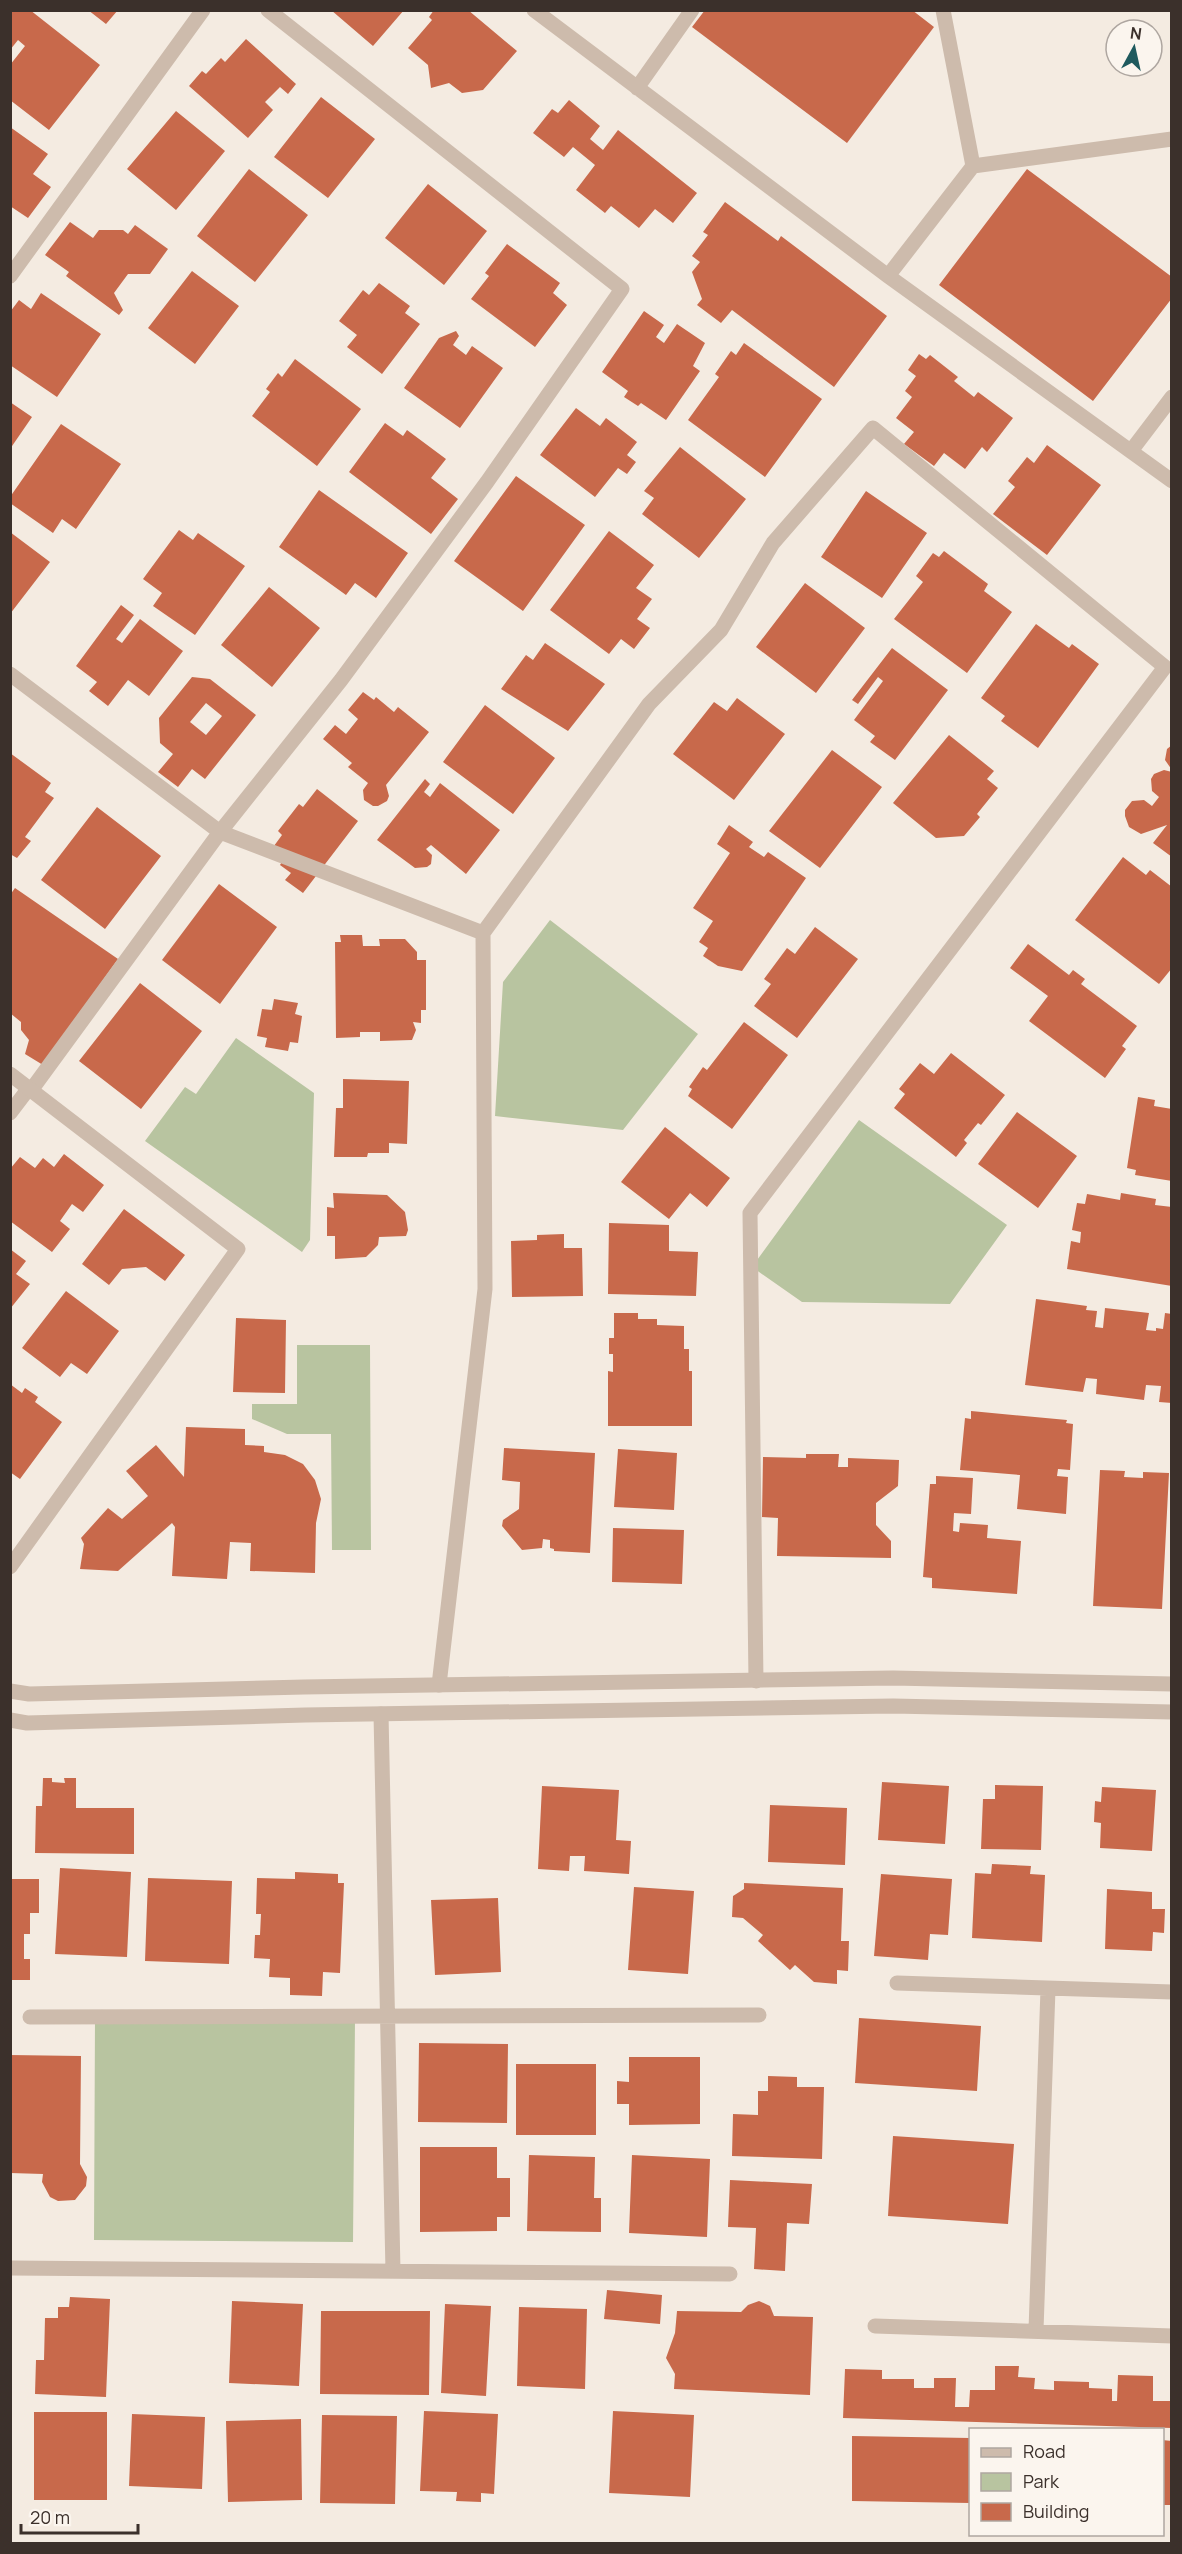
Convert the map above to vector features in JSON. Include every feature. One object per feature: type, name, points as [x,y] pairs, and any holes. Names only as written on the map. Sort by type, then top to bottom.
[{"type":"street","points":[[10,276],[203,10]]},
{"type":"street","points":[[10,1113],[28,1088],[32,1089],[220,832],[341,680],[487,482],[622,289],[268,10]]},
{"type":"street","points":[[534,10],[888,276],[1172,481]]},
{"type":"street","points":[[637,88],[692,10]]},
{"type":"street","points":[[943,10],[973,166]]},
{"type":"street","points":[[888,276],[973,166],[1172,139]]},
{"type":"street","points":[[1131,452],[1172,397]]},
{"type":"street","points":[[440,1685],[486,1289],[483,933],[649,704],[721,630],[773,543],[873,428],[1166,667],[750,1213],[756,1681]]},
{"type":"street","points":[[10,674],[220,832],[483,933]]},
{"type":"street","points":[[10,1074],[238,1249],[10,1567]]},
{"type":"street","points":[[10,1691],[29,1695],[440,1685],[894,1678],[1172,1684]]},
{"type":"street","points":[[10,1720],[27,1723],[381,1714],[893,1706],[1172,1712]]},
{"type":"street","points":[[381,1714],[393,2271]]},
{"type":"street","points":[[897,1983],[1172,1992]]},
{"type":"street","points":[[1036,2330],[1047,1989]]},
{"type":"street","points":[[30,2017],[759,2015]]},
{"type":"street","points":[[10,2268],[730,2274]]},
{"type":"street","points":[[874,2326],[1172,2336]]},
{"type":"green space","points":[[550,920],[698,1034],[623,1130],[495,1116],[503,982]]},
{"type":"green space","points":[[236,1038],[314,1093],[310,1240],[302,1252],[145,1141],[185,1087],[196,1094]]},
{"type":"green space","points":[[859,1120],[1007,1225],[950,1304],[802,1302],[752,1267]]},
{"type":"green space","points":[[297,1345],[370,1345],[371,1550],[332,1550],[331,1434],[287,1434],[252,1419],[252,1404],[297,1404]]},
{"type":"green space","points":[[95,2018],[355,2020],[353,2242],[94,2240]]},
{"type":"building","points":[[10,10],[30,10],[100,65],[49,130],[10,100],[10,65],[25,46],[18,40],[10,50]]},
{"type":"building","points":[[88,10],[118,10],[106,24]]},
{"type":"building","points":[[331,10],[404,10],[373,46]]},
{"type":"building","points":[[434,10],[468,10],[517,51],[483,90],[462,93],[449,83],[431,88],[428,65],[408,48],[432,20],[429,17]]},
{"type":"building","points":[[705,10],[912,10],[934,27],[847,143],[692,27]]},
{"type":"building","points":[[246,39],[296,84],[288,94],[280,87],[265,102],[273,110],[248,138],[189,86],[202,71],[206,74],[221,58],[225,62]]},
{"type":"building","points":[[321,97],[375,139],[328,198],[274,157]]},
{"type":"building","points":[[569,100],[600,126],[590,139],[603,150],[618,130],[697,193],[673,223],[655,209],[639,228],[611,206],[605,213],[576,190],[595,165],[573,147],[564,157],[533,133],[552,109],[558,113]]},
{"type":"building","points":[[176,111],[225,151],[176,210],[127,169]]},
{"type":"building","points":[[10,127],[48,154],[33,174],[51,187],[28,218],[10,206]]},
{"type":"building","points":[[249,169],[308,215],[255,282],[197,236]]},
{"type":"building","points":[[1027,169],[1172,277],[1172,298],[1093,401],[939,285]]},
{"type":"building","points":[[428,184],[487,231],[444,285],[385,238]]},
{"type":"building","points":[[725,202],[778,241],[781,236],[887,316],[834,387],[732,310],[721,323],[697,305],[702,299],[692,272],[700,262],[692,256],[708,235],[703,232]]},
{"type":"building","points":[[70,222],[93,238],[99,230],[123,230],[128,234],[135,225],[168,249],[150,274],[128,274],[114,293],[123,310],[119,315],[66,276],[69,272],[45,255]]},
{"type":"building","points":[[507,244],[560,283],[553,293],[567,305],[535,347],[471,299],[489,276],[485,273]]},
{"type":"building","points":[[192,271],[239,306],[195,364],[148,328]]},
{"type":"building","points":[[379,283],[410,306],[405,313],[420,324],[382,374],[347,347],[357,335],[339,321],[363,290],[369,295]]},
{"type":"building","points":[[41,293],[101,334],[57,397],[10,365],[10,312],[19,300],[31,309]]},
{"type":"building","points":[[644,311],[664,325],[656,337],[664,343],[677,324],[705,343],[693,366],[700,371],[666,420],[641,403],[638,406],[624,397],[628,391],[602,372]]},
{"type":"building","points":[[456,331],[459,336],[453,345],[466,355],[472,346],[503,368],[460,428],[404,388],[439,338]]},
{"type":"building","points":[[744,343],[822,399],[765,477],[688,420],[719,377],[715,374],[731,351],[736,355]]},
{"type":"building","points":[[919,354],[926,359],[930,355],[958,377],[954,381],[974,397],[978,392],[1013,418],[987,452],[982,447],[965,469],[944,453],[934,466],[904,444],[914,432],[896,418],[912,397],[905,391],[916,376],[908,370]]},
{"type":"building","points":[[295,359],[361,409],[317,466],[252,416],[270,392],[266,389],[278,373],[282,377]]},
{"type":"building","points":[[10,402],[32,417],[10,449]]},
{"type":"building","points":[[576,408],[600,426],[606,418],[637,442],[627,455],[636,462],[627,474],[618,468],[595,497],[540,455]]},
{"type":"building","points":[[385,423],[403,436],[407,430],[446,459],[431,478],[458,499],[431,534],[349,472]]},
{"type":"building","points":[[61,424],[121,464],[76,529],[62,519],[53,533],[10,503],[10,497]]},
{"type":"building","points":[[1047,445],[1101,485],[1047,555],[993,514],[1015,487],[1008,481],[1027,457],[1034,463]]},
{"type":"building","points":[[680,447],[746,499],[699,558],[642,514],[654,498],[644,491]]},
{"type":"building","points":[[516,476],[585,525],[523,611],[454,561]]},
{"type":"building","points":[[319,490],[408,553],[376,598],[355,583],[346,595],[279,547]]},
{"type":"building","points":[[866,491],[927,533],[882,598],[821,557]]},
{"type":"building","points":[[179,530],[193,540],[198,533],[245,566],[195,635],[153,606],[162,593],[143,579]]},
{"type":"building","points":[[609,531],[654,565],[636,588],[652,599],[637,619],[650,628],[634,649],[621,639],[609,654],[550,610]]},
{"type":"building","points":[[10,532],[50,562],[10,614]]},
{"type":"building","points":[[944,551],[988,584],[984,591],[1012,612],[967,673],[894,619],[923,582],[916,576],[933,553],[939,557]]},
{"type":"building","points":[[805,583],[865,628],[816,693],[756,647]]},
{"type":"building","points":[[269,587],[320,628],[272,687],[221,645]]},
{"type":"building","points":[[121,605],[134,615],[116,639],[122,643],[140,619],[183,651],[149,696],[128,680],[108,706],[89,691],[97,682],[76,666]]},
{"type":"building","points":[[1036,624],[1069,648],[1072,644],[1099,664],[1038,748],[1001,721],[1005,716],[981,698]]},
{"type":"building","points":[[545,643],[605,684],[568,731],[501,689],[526,655],[533,660]]},
{"type":"building","points":[[892,648],[948,690],[895,760],[870,742],[875,736],[854,720],[883,681],[878,677],[858,704],[852,700]]},
{"type":"building","points":[[192,677],[210,679],[256,715],[205,779],[192,769],[178,787],[158,772],[173,754],[160,743],[159,718]],"holes":[[[206,703],[222,716],[206,735],[190,722]]]},
{"type":"building","points":[[363,692],[374,700],[376,697],[394,712],[398,707],[429,732],[386,785],[389,796],[387,801],[378,806],[373,806],[364,800],[363,790],[368,783],[348,767],[352,763],[323,739],[335,725],[346,734],[358,719],[348,710]]},
{"type":"building","points":[[737,698],[785,734],[734,800],[673,754],[714,702],[727,711]]},
{"type":"building","points":[[485,705],[555,758],[513,814],[443,762]]},
{"type":"building","points":[[949,735],[994,771],[987,779],[998,788],[977,814],[980,817],[964,836],[936,838],[893,803]]},
{"type":"building","points":[[1172,745],[1172,770],[1165,760],[1167,749]]},
{"type":"building","points":[[832,750],[882,787],[820,868],[769,831]]},
{"type":"building","points":[[10,753],[51,783],[45,792],[54,798],[25,837],[31,841],[17,858],[10,854]]},
{"type":"building","points":[[1164,770],[1172,772],[1172,857],[1153,843],[1167,825],[1141,834],[1129,827],[1125,816],[1125,810],[1132,801],[1144,800],[1152,806],[1159,797],[1152,791],[1151,779],[1154,774]]},
{"type":"building","points":[[425,779],[430,784],[424,792],[430,797],[440,783],[500,830],[466,874],[431,845],[426,849],[432,855],[431,864],[427,867],[415,868],[377,840]]},
{"type":"building","points":[[317,789],[358,821],[303,893],[285,880],[291,873],[280,865],[283,860],[271,850],[282,835],[278,831],[299,804],[303,807]]},
{"type":"building","points":[[97,807],[161,856],[105,929],[41,880]]},
{"type":"building","points":[[729,825],[753,842],[749,847],[764,857],[768,852],[806,878],[742,971],[718,966],[703,956],[708,948],[699,942],[713,921],[693,908],[730,853],[717,844]]},
{"type":"building","points":[[1123,857],[1146,875],[1150,870],[1172,887],[1172,968],[1159,984],[1075,920]]},
{"type":"building","points":[[219,884],[277,927],[220,1004],[162,960]]},
{"type":"building","points":[[15,888],[118,959],[43,1065],[25,1054],[29,1040],[21,1030],[21,1022],[10,1013],[10,895]]},
{"type":"building","points":[[815,927],[858,959],[797,1038],[754,1006],[771,984],[764,979],[787,948],[795,954]]},
{"type":"building","points":[[340,935],[362,935],[363,946],[380,946],[379,939],[405,939],[417,952],[417,960],[426,960],[426,1010],[421,1010],[421,1023],[413,1022],[416,1030],[412,1040],[380,1041],[380,1032],[360,1032],[360,1037],[336,1038],[335,942],[341,942]]},
{"type":"building","points":[[1028,944],[1069,975],[1073,970],[1085,979],[1081,984],[1137,1026],[1122,1046],[1126,1049],[1105,1078],[1029,1021],[1048,996],[1010,968]]},
{"type":"building","points":[[140,983],[202,1031],[141,1109],[79,1061]]},
{"type":"building","points":[[274,999],[298,1003],[295,1014],[302,1016],[298,1043],[290,1042],[288,1051],[265,1047],[267,1038],[257,1036],[262,1009],[272,1010]]},
{"type":"building","points":[[744,1022],[788,1055],[732,1129],[688,1096],[692,1089],[689,1087],[703,1067],[707,1070]]},
{"type":"building","points":[[951,1053],[1005,1095],[981,1125],[978,1123],[964,1140],[967,1143],[956,1157],[894,1108],[905,1094],[899,1089],[920,1063],[934,1074]]},
{"type":"building","points":[[343,1079],[409,1081],[407,1144],[389,1143],[389,1153],[368,1153],[367,1157],[334,1157],[336,1108],[343,1108]]},
{"type":"building","points":[[1138,1097],[1155,1100],[1154,1106],[1172,1109],[1172,1181],[1135,1175],[1136,1170],[1127,1168]]},
{"type":"building","points":[[1017,1112],[1077,1156],[1038,1208],[978,1164]]},
{"type":"building","points":[[665,1127],[730,1178],[707,1207],[690,1193],[669,1219],[621,1182]]},
{"type":"building","points":[[64,1154],[104,1185],[83,1212],[72,1204],[60,1221],[70,1229],[52,1252],[10,1221],[10,1169],[20,1157],[35,1168],[43,1158],[54,1167]]},
{"type":"building","points":[[333,1193],[387,1195],[405,1212],[408,1230],[406,1236],[379,1237],[378,1245],[366,1257],[335,1259],[335,1236],[327,1236],[327,1207],[334,1208]]},
{"type":"building","points":[[1121,1193],[1156,1199],[1155,1205],[1172,1207],[1172,1286],[1067,1269],[1071,1241],[1080,1243],[1081,1232],[1072,1230],[1077,1203],[1085,1204],[1087,1194],[1120,1200]]},
{"type":"building","points":[[124,1209],[185,1255],[165,1281],[146,1267],[122,1269],[109,1285],[82,1264]]},
{"type":"building","points":[[609,1223],[669,1225],[669,1251],[698,1252],[696,1296],[608,1294]]},
{"type":"building","points":[[564,1234],[564,1248],[582,1248],[583,1296],[512,1297],[511,1241],[537,1240],[537,1235]]},
{"type":"building","points":[[10,1249],[26,1261],[16,1274],[30,1284],[10,1309]]},
{"type":"building","points":[[66,1291],[119,1331],[87,1374],[71,1363],[60,1377],[22,1348]]},
{"type":"building","points":[[1036,1299],[1087,1306],[1086,1310],[1097,1311],[1095,1327],[1103,1328],[1105,1308],[1149,1313],[1146,1330],[1156,1331],[1156,1328],[1163,1329],[1165,1313],[1172,1314],[1172,1403],[1159,1402],[1161,1386],[1146,1385],[1144,1400],[1096,1394],[1097,1379],[1086,1378],[1083,1392],[1025,1385]]},
{"type":"building","points":[[614,1313],[638,1313],[638,1319],[657,1319],[657,1325],[684,1326],[684,1349],[689,1349],[689,1371],[692,1371],[692,1426],[608,1426],[608,1371],[613,1372],[613,1354],[609,1354],[609,1338],[614,1338]]},
{"type":"building","points":[[236,1318],[286,1320],[285,1393],[233,1392]]},
{"type":"building","points":[[10,1384],[22,1393],[25,1388],[38,1397],[35,1402],[62,1422],[20,1479],[10,1472]]},
{"type":"building","points":[[971,1411],[1067,1420],[1066,1423],[1073,1424],[1070,1470],[1058,1469],[1057,1476],[1068,1477],[1066,1514],[1017,1509],[1020,1475],[960,1470],[965,1418],[971,1419]]},
{"type":"building","points":[[186,1427],[245,1429],[245,1445],[264,1446],[264,1452],[285,1455],[303,1464],[315,1480],[321,1499],[316,1523],[315,1573],[250,1571],[251,1543],[230,1542],[227,1579],[172,1576],[175,1527],[172,1523],[118,1571],[80,1569],[84,1544],[81,1538],[108,1508],[122,1519],[148,1496],[126,1471],[156,1445],[184,1477]]},
{"type":"building","points":[[504,1448],[595,1453],[590,1553],[554,1551],[550,1548],[550,1540],[543,1539],[542,1548],[522,1550],[502,1526],[503,1520],[519,1509],[520,1482],[502,1480]]},
{"type":"building","points":[[618,1449],[677,1453],[674,1510],[614,1507]]},
{"type":"building","points":[[806,1454],[839,1454],[838,1467],[848,1467],[848,1458],[899,1460],[898,1486],[876,1503],[876,1525],[891,1541],[891,1558],[777,1556],[778,1518],[762,1517],[763,1457],[806,1458]]},
{"type":"building","points":[[1100,1470],[1125,1471],[1124,1477],[1143,1478],[1143,1472],[1169,1473],[1162,1609],[1093,1606]]},
{"type":"building","points":[[936,1476],[973,1478],[971,1514],[954,1513],[953,1531],[959,1532],[960,1523],[988,1525],[987,1538],[1021,1541],[1017,1594],[932,1588],[932,1578],[923,1577],[930,1484],[936,1484]]},
{"type":"building","points":[[613,1528],[684,1530],[682,1584],[612,1582]]},
{"type":"building","points":[[43,1778],[52,1778],[52,1782],[65,1783],[64,1778],[76,1778],[76,1808],[134,1808],[134,1854],[35,1853],[36,1806],[42,1806]]},
{"type":"building","points":[[882,1782],[949,1786],[945,1844],[878,1840]]},
{"type":"building","points":[[995,1785],[1043,1786],[1041,1850],[981,1849],[983,1799],[995,1799]]},
{"type":"building","points":[[542,1786],[619,1790],[616,1840],[631,1841],[629,1874],[584,1871],[585,1856],[570,1856],[569,1871],[538,1869]]},
{"type":"building","points":[[1102,1787],[1156,1790],[1152,1851],[1100,1848],[1101,1823],[1094,1822],[1095,1801],[1101,1802]]},
{"type":"building","points":[[770,1805],[847,1808],[845,1865],[768,1862]]},
{"type":"building","points":[[992,1864],[1031,1866],[1030,1874],[1045,1875],[1042,1942],[972,1938],[975,1873],[991,1874]]},
{"type":"building","points":[[60,1868],[131,1872],[127,1957],[55,1954]]},
{"type":"building","points":[[295,1872],[338,1874],[338,1883],[344,1883],[340,1973],[323,1972],[322,1996],[290,1995],[290,1978],[269,1977],[270,1959],[254,1958],[255,1935],[260,1935],[261,1914],[256,1914],[257,1878],[295,1879]]},
{"type":"building","points":[[881,1874],[952,1879],[948,1935],[930,1934],[928,1960],[874,1956]]},
{"type":"building","points":[[148,1878],[232,1881],[229,1964],[145,1961]]},
{"type":"building","points":[[10,1879],[39,1879],[39,1913],[30,1913],[30,1934],[24,1934],[24,1959],[30,1959],[30,1980],[10,1980]]},
{"type":"building","points":[[744,1883],[843,1888],[841,1941],[849,1941],[848,1971],[837,1970],[837,1984],[814,1982],[795,1965],[790,1970],[758,1941],[763,1935],[743,1918],[732,1917],[733,1896],[744,1889]]},
{"type":"building","points":[[634,1887],[694,1891],[688,1974],[628,1970]]},
{"type":"building","points":[[1107,1889],[1152,1892],[1152,1909],[1165,1909],[1164,1933],[1153,1932],[1152,1951],[1105,1949]]},
{"type":"building","points":[[498,1898],[501,1972],[435,1975],[431,1900]]},
{"type":"building","points":[[859,2018],[981,2026],[977,2091],[855,2083]]},
{"type":"building","points":[[419,2043],[508,2044],[507,2123],[418,2122]]},
{"type":"building","points":[[10,2055],[81,2056],[80,2164],[87,2177],[86,2186],[75,2200],[58,2201],[50,2197],[42,2182],[43,2174],[10,2173]]},
{"type":"building","points":[[629,2057],[700,2057],[700,2124],[629,2125],[629,2104],[617,2104],[617,2081],[629,2082]]},
{"type":"building","points":[[516,2064],[596,2064],[596,2135],[516,2135]]},
{"type":"building","points":[[768,2076],[797,2077],[797,2087],[824,2087],[822,2159],[732,2156],[733,2114],[758,2115],[758,2091],[768,2091]]},
{"type":"building","points":[[893,2136],[1014,2144],[1008,2224],[888,2216]]},
{"type":"building","points":[[420,2147],[497,2147],[497,2178],[510,2178],[510,2217],[497,2217],[497,2231],[420,2232]]},
{"type":"building","points":[[529,2155],[595,2157],[594,2198],[601,2198],[601,2232],[527,2231]]},
{"type":"building","points":[[632,2155],[710,2159],[707,2237],[629,2233]]},
{"type":"building","points":[[730,2180],[812,2184],[809,2224],[787,2223],[785,2271],[754,2269],[756,2228],[728,2227]]},
{"type":"building","points":[[607,2290],[662,2295],[660,2324],[604,2319]]},
{"type":"building","points":[[70,2297],[110,2299],[106,2397],[35,2394],[36,2360],[44,2360],[45,2318],[58,2318],[58,2307],[69,2307]]},
{"type":"building","points":[[232,2301],[303,2304],[299,2386],[229,2383]]},
{"type":"building","points":[[759,2301],[770,2306],[774,2316],[813,2317],[810,2395],[674,2389],[675,2374],[666,2358],[675,2333],[677,2311],[741,2312],[748,2305]]},
{"type":"building","points":[[445,2304],[491,2306],[486,2396],[441,2393]]},
{"type":"building","points":[[519,2307],[587,2309],[585,2389],[517,2386]]},
{"type":"building","points":[[321,2311],[430,2311],[429,2395],[320,2394]]},
{"type":"building","points":[[995,2366],[1019,2366],[1018,2377],[1035,2378],[1034,2389],[1054,2390],[1054,2381],[1089,2382],[1089,2388],[1112,2389],[1112,2401],[1117,2401],[1118,2375],[1153,2376],[1153,2401],[1172,2401],[1172,2428],[843,2418],[845,2369],[882,2370],[882,2379],[914,2379],[914,2388],[934,2388],[934,2378],[956,2378],[955,2407],[969,2407],[970,2390],[995,2390]]},
{"type":"building","points":[[424,2411],[498,2414],[494,2494],[481,2493],[481,2502],[456,2501],[457,2492],[420,2491]]},
{"type":"building","points":[[613,2411],[694,2415],[690,2497],[609,2493]]},
{"type":"building","points":[[34,2412],[107,2412],[107,2500],[34,2500]]},
{"type":"building","points":[[132,2414],[205,2417],[202,2489],[129,2486]]},
{"type":"building","points":[[322,2415],[397,2416],[395,2504],[320,2503]]},
{"type":"building","points":[[301,2419],[302,2500],[228,2502],[226,2421]]},
{"type":"building","points":[[852,2436],[969,2438],[969,2503],[852,2501]]},
{"type":"building","points":[[1164,2440],[1172,2441],[1172,2505],[1164,2505]]}]
